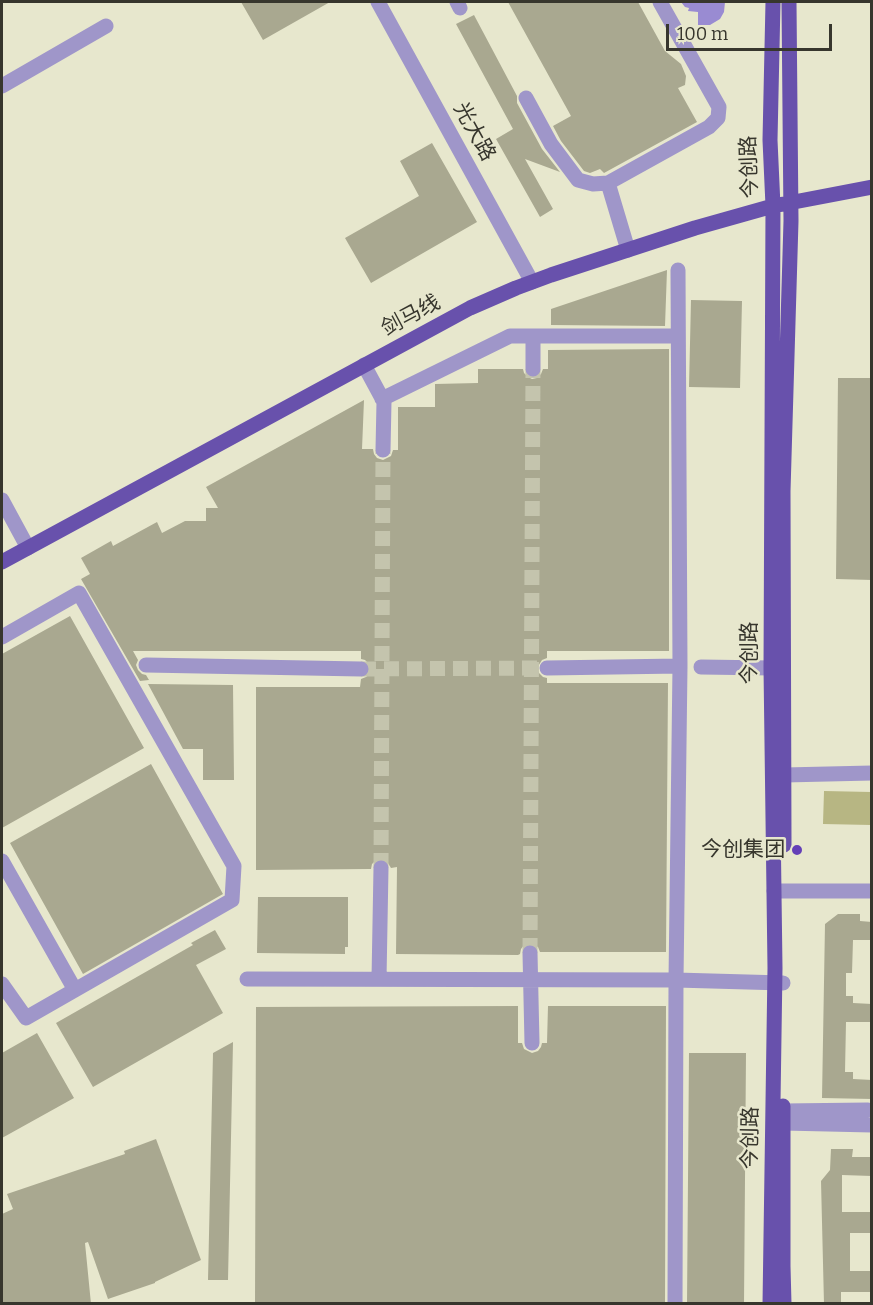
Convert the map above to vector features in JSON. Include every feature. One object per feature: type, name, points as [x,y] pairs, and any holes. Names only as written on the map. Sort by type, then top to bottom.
[{"type":"main road","name":"今创路","points":[[770,1304],[779,983],[779,892],[771,668],[772,206],[770,140],[773,2]]},
{"type":"main road","name":"今创路","points":[[779,892],[784,775],[783,491],[790,203],[789,2]]},
{"type":"main road","name":"剑马线","points":[[2,562],[470,308],[532,282],[695,228],[772,206],[872,187]]},
{"type":"main road","name":"今创路","points":[[779,983],[783,1117],[784,1304]]},
{"type":"street","name":"光大路","points":[[378,2],[532,282]]},
{"type":"street","points":[[526,98],[551,144],[578,180],[593,184],[608,183],[709,127],[718,118],[719,107],[660,2]]},
{"type":"street","points":[[2,86],[106,26]]},
{"type":"street","points":[[608,183],[628,250]]},
{"type":"street","points":[[675,1304],[680,666],[678,270]]},
{"type":"street","points":[[382,399],[510,336],[678,336]]},
{"type":"street","points":[[533,336],[533,369]]},
{"type":"street","points":[[364,365],[384,402],[382,450]]},
{"type":"street","points":[[2,500],[28,548]]},
{"type":"street","points":[[2,637],[79,593],[234,866],[232,900],[26,1018],[2,984]]},
{"type":"street","points":[[146,665],[361,669]]},
{"type":"street","points":[[547,668],[680,666]]},
{"type":"street","points":[[700,667],[771,668]]},
{"type":"street","points":[[784,775],[872,773]]},
{"type":"street","points":[[2,861],[75,990]]},
{"type":"street","points":[[379,979],[381,868]]},
{"type":"street","points":[[779,892],[872,891]]},
{"type":"street","points":[[530,953],[532,1043]]},
{"type":"street","points":[[247,979],[676,980],[779,983]]},
{"type":"street","points":[[783,1117],[870,1117]]},
{"type":"shaded area","points":[[681,2],[725,2],[724,12],[720,19],[710,25],[698,25],[698,12],[688,11],[689,8]]},
{"type":"shaded area","points":[[824,791],[871,792],[871,825],[823,824]]},
{"type":"building","points":[[241,2],[330,2],[263,40]]},
{"type":"building","points":[[508,2],[638,2],[665,51],[681,64],[686,76],[685,85],[678,88],[697,122],[604,173],[600,169],[590,173],[584,171],[561,141],[553,126],[571,116]]},
{"type":"building","points":[[474,15],[542,149],[560,172],[525,159],[553,209],[540,217],[496,139],[513,129],[456,24]]},
{"type":"building","points":[[432,143],[477,222],[371,283],[345,238],[419,196],[400,161]]},
{"type":"building","points":[[667,270],[665,326],[551,325],[551,309]]},
{"type":"building","points":[[691,300],[742,301],[740,388],[689,387]]},
{"type":"building","points":[[669,349],[669,651],[547,651],[547,658],[542,660],[537,668],[543,677],[547,678],[547,683],[668,683],[666,952],[540,952],[538,947],[530,943],[524,945],[518,955],[396,954],[397,867],[391,868],[386,860],[377,859],[371,869],[256,870],[256,687],[360,687],[361,679],[370,674],[369,664],[361,659],[361,651],[133,651],[138,660],[136,665],[138,670],[149,680],[140,681],[81,579],[90,574],[81,558],[111,541],[113,546],[157,522],[162,533],[185,521],[206,521],[206,508],[218,508],[206,487],[364,400],[362,449],[373,449],[377,458],[383,460],[391,456],[393,450],[398,450],[398,407],[435,407],[435,384],[478,383],[478,369],[523,369],[528,377],[537,378],[543,369],[548,369],[548,350]]},
{"type":"building","points":[[838,378],[872,378],[872,580],[836,579]]},
{"type":"building","points":[[70,616],[144,748],[2,828],[2,654]]},
{"type":"building","points":[[148,684],[233,685],[234,780],[203,780],[203,749],[183,749]]},
{"type":"building","points":[[151,764],[223,894],[83,974],[10,843]]},
{"type":"building","points":[[258,897],[348,897],[348,947],[345,947],[345,954],[257,953]]},
{"type":"building","points":[[838,914],[860,914],[860,921],[872,922],[872,940],[853,940],[852,973],[846,973],[846,996],[853,996],[853,1003],[872,1004],[872,1022],[846,1022],[845,1072],[853,1072],[853,1079],[872,1080],[872,1099],[822,1098],[825,924]]},
{"type":"building","points":[[215,930],[226,949],[196,965],[223,1013],[93,1087],[56,1023],[193,945],[191,943]]},
{"type":"building","points":[[518,1006],[518,1043],[522,1043],[524,1049],[532,1053],[538,1051],[542,1043],[547,1043],[548,1006],[666,1006],[665,1304],[255,1304],[256,1007]]},
{"type":"building","points":[[37,1033],[74,1098],[2,1138],[2,1053]]},
{"type":"building","points":[[233,1042],[228,1280],[208,1280],[213,1053]]},
{"type":"building","points":[[689,1053],[746,1053],[744,1304],[687,1304]]},
{"type":"building","points":[[156,1139],[201,1260],[155,1283],[108,1299],[88,1242],[85,1243],[91,1304],[2,1304],[2,1214],[13,1209],[7,1194],[125,1154],[124,1151]]},
{"type":"building","points":[[831,1149],[853,1149],[852,1157],[872,1157],[872,1176],[842,1175],[842,1212],[872,1212],[872,1233],[850,1233],[850,1271],[872,1271],[872,1292],[841,1292],[841,1304],[824,1304],[821,1181],[830,1170]]},
{"type":"tunnel","points":[[530,953],[533,369]]},
{"type":"tunnel","points":[[381,868],[383,450]]},
{"type":"tunnel","points":[[361,669],[541,668]]},
{"type":"place","name":"今创集团","points":[[797,850]]}]
